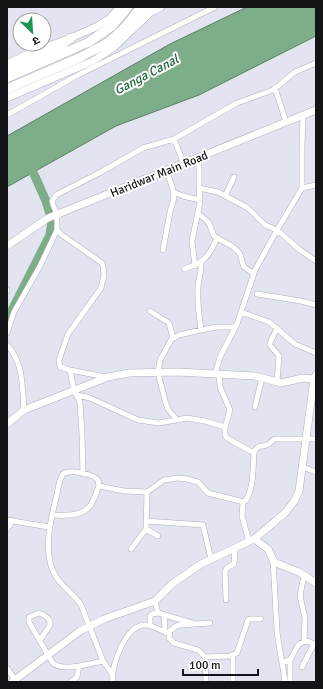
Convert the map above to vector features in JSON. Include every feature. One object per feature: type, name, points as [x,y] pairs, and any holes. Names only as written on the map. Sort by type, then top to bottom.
[{"type":"highway","points":[[7,78],[89,42],[112,26],[128,7]]},
{"type":"highway","points":[[7,89],[109,42],[126,26],[141,7]]},
{"type":"highway","points":[[7,71],[57,48],[71,38]]},
{"type":"street","points":[[7,64],[43,47],[71,38],[96,27],[108,19],[120,7]]},
{"type":"street","points":[[126,26],[150,7]]},
{"type":"street","points":[[7,98],[93,61],[114,47],[151,12],[161,7]]},
{"type":"street","points":[[7,114],[78,76],[215,7]]},
{"type":"street","points":[[7,333],[14,312],[37,272],[57,230],[56,215],[52,201],[58,193],[101,172],[143,148],[174,139],[237,103],[266,94],[295,72],[316,63]]},
{"type":"street","points":[[275,88],[286,122]]},
{"type":"street","name":"Haridwar Main Road","points":[[7,246],[48,218],[316,110]]},
{"type":"street","points":[[254,452],[250,452],[227,438],[225,435],[225,427],[230,410],[220,387],[217,374],[220,357],[235,328],[254,274],[277,230],[302,188],[303,115]]},
{"type":"street","points":[[174,139],[184,164]]},
{"type":"street","points":[[195,266],[192,241],[200,200],[199,158]]},
{"type":"street","points":[[164,250],[170,212],[174,198],[174,192],[166,171]]},
{"type":"street","points":[[225,196],[234,177]]},
{"type":"street","points":[[302,188],[316,185]]},
{"type":"street","points":[[199,188],[218,192],[251,211],[265,225],[277,230],[314,260],[316,254]]},
{"type":"street","points":[[174,192],[200,200]]},
{"type":"street","points":[[198,213],[209,223],[212,234],[237,252],[241,256],[244,266],[254,274]]},
{"type":"street","points":[[57,230],[62,236],[102,263],[104,277],[101,288],[72,327],[62,348],[59,366],[61,368],[108,377]]},
{"type":"street","points":[[184,269],[201,263],[212,249],[217,238]]},
{"type":"street","points":[[201,263],[198,288],[201,330]]},
{"type":"street","points":[[257,294],[316,305]]},
{"type":"street","points":[[150,311],[169,323],[173,338]]},
{"type":"street","points":[[241,312],[267,320],[295,344],[316,353]]},
{"type":"street","points":[[178,420],[168,409],[158,373],[160,360],[168,344],[173,338],[179,335],[217,328],[235,328]]},
{"type":"street","points":[[277,328],[270,343],[279,356],[277,382]]},
{"type":"street","points":[[7,345],[13,352],[19,365],[24,410]]},
{"type":"street","points":[[70,370],[75,393],[80,402],[83,474]]},
{"type":"street","points":[[7,424],[24,410],[75,393],[108,377],[129,373],[177,372],[255,376],[281,383],[315,377],[299,491],[295,500],[285,513],[251,540],[211,559],[182,576],[155,601],[90,625],[72,636],[14,681],[7,668]]},
{"type":"street","points":[[256,408],[262,378]]},
{"type":"street","points":[[75,393],[90,398],[138,420],[159,423],[187,418],[205,421],[225,427]]},
{"type":"street","points":[[285,682],[283,662],[278,643],[273,560],[268,549],[251,540],[242,516],[243,502],[247,500],[252,485],[254,452],[256,448],[261,445],[268,445],[275,439],[316,439]]},
{"type":"street","points":[[302,467],[316,472]]},
{"type":"street","points":[[52,515],[66,516],[80,512],[89,507],[98,486],[99,481],[97,478],[70,471],[63,474],[52,515],[49,527],[49,558],[53,571],[60,582],[77,598],[81,605],[103,660],[112,674]]},
{"type":"street","points":[[98,486],[124,491],[147,492],[164,480],[178,478],[198,482],[208,493],[243,502]]},
{"type":"street","points":[[131,549],[146,529],[147,492]]},
{"type":"street","points":[[7,529],[10,524],[9,520],[49,527]]},
{"type":"street","points":[[146,520],[203,525],[211,559]]},
{"type":"street","points":[[146,529],[158,536]]},
{"type":"street","points":[[226,600],[226,569],[234,564],[235,548]]},
{"type":"street","points":[[273,560],[276,563],[304,575],[316,583]]},
{"type":"street","points":[[304,575],[300,600],[305,618],[304,641]]},
{"type":"street","points":[[155,601],[158,613]]},
{"type":"street","points":[[40,640],[50,625],[50,622],[48,617],[39,613],[32,615],[28,619],[48,655],[54,664],[58,666],[79,666],[103,660]]},
{"type":"street","points":[[150,626],[151,615],[158,613],[183,622],[196,624],[210,623]]},
{"type":"street","points":[[164,615],[169,638],[174,643],[198,650],[205,657],[206,682]]},
{"type":"street","points":[[233,682],[233,656],[238,650],[248,620],[250,618],[261,619]]},
{"type":"street","points":[[167,633],[172,628],[183,622]]},
{"type":"street","points":[[113,682],[113,668],[130,632],[140,626],[150,626],[167,633]]},
{"type":"street","points":[[290,682],[290,660],[299,643],[308,641],[315,645],[302,667]]},
{"type":"street","points":[[205,657],[233,656]]},
{"type":"street","points":[[283,662],[290,660]]},
{"type":"street","points":[[71,682],[77,677],[79,666]]},
{"type":"water","name":"Ganga Canal","points":[[247,7],[316,7],[316,36],[199,95],[116,126],[7,187],[7,136],[170,44]]},
{"type":"waterway","points":[[7,320],[50,235],[52,221],[46,201],[29,163]]}]
